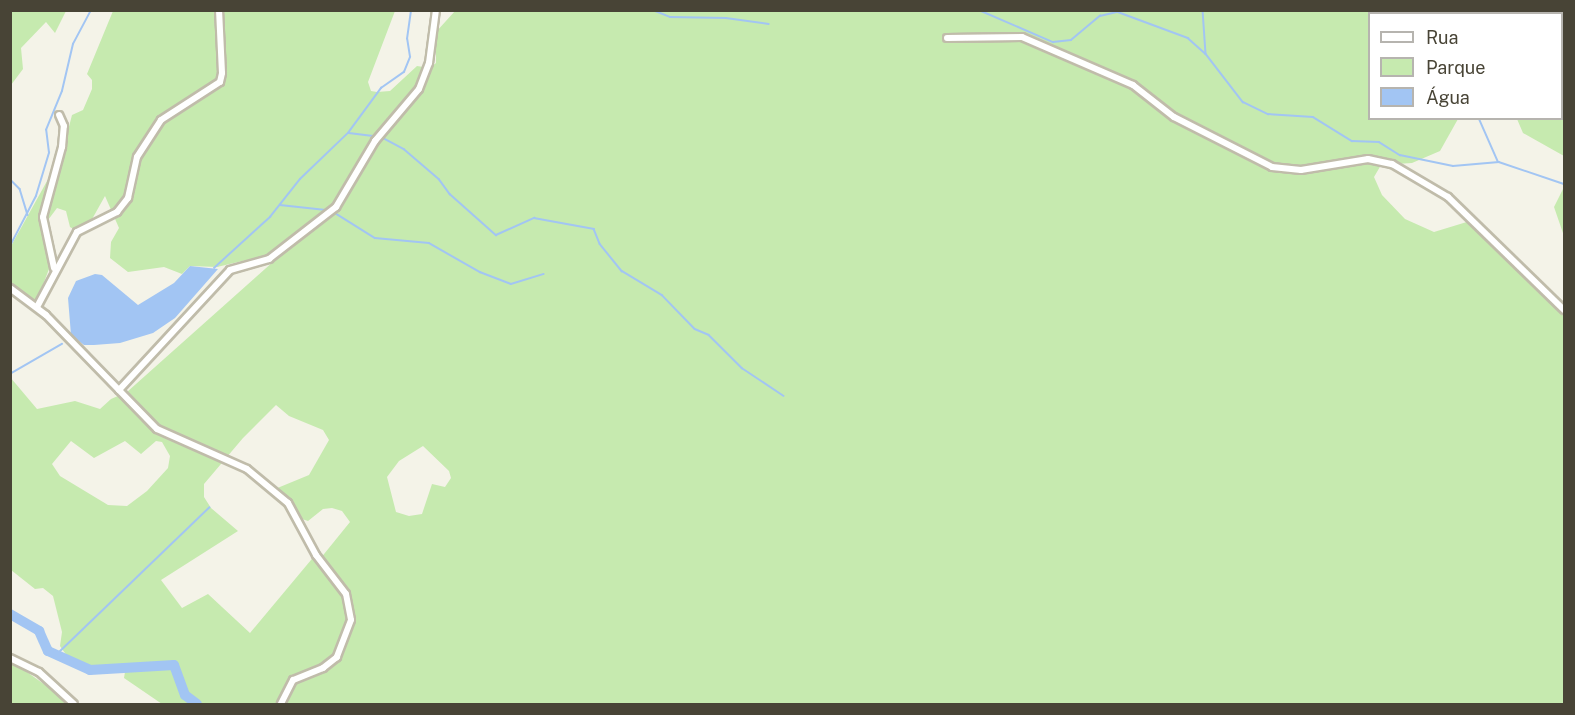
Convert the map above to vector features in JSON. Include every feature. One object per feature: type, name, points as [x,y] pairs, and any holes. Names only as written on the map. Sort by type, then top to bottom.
[{"type":"street","points":[[37,307],[54,268],[81,228],[117,212],[124,204],[130,193],[137,158],[161,120],[219,82],[222,73],[219,10]]},
{"type":"street","points":[[119,390],[230,270],[269,259],[336,207],[375,141],[419,89],[429,63],[436,10]]},
{"type":"street","points":[[947,38],[1022,37],[1133,85],[1174,117],[1272,167],[1301,170],[1368,159],[1392,164],[1448,197],[1564,310]]},
{"type":"street","points":[[54,268],[43,218],[62,147],[64,126],[59,115]]},
{"type":"street","points":[[10,288],[37,307],[157,429],[247,469],[283,498],[316,555],[346,594],[351,620],[343,649],[330,663],[293,680],[281,705]]},
{"type":"street","points":[[10,658],[39,672],[74,705]]},
{"type":"green space","points":[[11,10],[66,11],[55,33],[46,22],[21,48],[23,69],[11,85]]},
{"type":"green space","points":[[113,11],[395,11],[368,82],[371,91],[377,92],[390,91],[417,66],[430,68],[436,63],[436,32],[455,11],[1564,11],[1564,156],[1523,133],[1517,120],[1563,120],[1563,12],[1368,12],[1368,120],[1457,120],[1440,151],[1412,163],[1381,165],[1374,177],[1382,195],[1405,219],[1434,232],[1470,221],[1564,314],[1564,704],[162,704],[124,678],[125,672],[98,670],[72,663],[60,646],[62,632],[53,596],[43,588],[35,589],[11,570],[10,377],[37,409],[75,401],[100,409],[111,399],[127,392],[274,261],[259,257],[217,267],[190,266],[182,274],[164,267],[128,272],[110,258],[111,242],[119,228],[105,196],[91,221],[75,230],[70,227],[66,211],[57,208],[48,220],[52,261],[35,306],[11,291],[11,246],[62,154],[72,115],[83,110],[92,89],[92,80],[87,74]],"holes":[[[276,405],[289,416],[323,430],[329,440],[309,475],[275,489],[302,519],[308,521],[323,509],[332,508],[342,511],[350,522],[320,559],[316,554],[250,633],[208,594],[182,608],[161,580],[238,531],[211,508],[204,497],[204,484],[243,438]],[[71,441],[94,458],[125,441],[141,454],[156,441],[162,442],[170,456],[168,468],[147,491],[127,506],[108,505],[60,476],[52,464]],[[423,446],[449,471],[451,478],[445,487],[432,484],[422,514],[409,516],[396,512],[387,477],[399,461]]]},
{"type":"green space","points":[[1564,187],[1564,236],[1554,207]]},
{"type":"green space","points":[[10,661],[17,665],[72,704],[11,704]]},
{"type":"water","points":[[190,266],[218,269],[175,318],[153,333],[120,343],[94,345],[84,345],[71,335],[68,298],[76,281],[95,274],[102,275],[138,305],[174,283]]},
{"type":"waterway","points":[[10,246],[36,196],[49,153],[46,130],[62,91],[73,44],[91,10]]},
{"type":"waterway","points":[[214,268],[270,217],[300,179],[348,133],[381,88],[404,72],[410,57],[407,39],[411,10]]},
{"type":"waterway","points":[[653,10],[670,17],[726,18],[769,24]]},
{"type":"waterway","points":[[979,10],[1053,42],[1071,40],[1100,16],[1118,12],[1188,38],[1206,54],[1243,102],[1268,114],[1313,117],[1352,141],[1379,142],[1400,155],[1453,166],[1499,162],[1564,184]]},
{"type":"waterway","points":[[1203,10],[1206,54]]},
{"type":"waterway","points":[[1480,120],[1498,161]]},
{"type":"waterway","points":[[349,133],[373,136]]},
{"type":"waterway","points":[[383,138],[404,149],[439,179],[450,194],[496,235],[534,218],[594,229],[600,244],[622,271],[662,295],[695,329],[709,335],[742,368],[784,396]]},
{"type":"waterway","points":[[10,179],[20,189],[28,215]]},
{"type":"waterway","points":[[280,205],[326,210]]},
{"type":"waterway","points":[[335,213],[375,238],[429,243],[480,272],[511,284],[543,274]]},
{"type":"waterway","points":[[10,374],[62,344]]},
{"type":"waterway","points":[[55,656],[209,508]]},
{"type":"waterway","points":[[10,614],[39,631],[48,651],[90,670],[174,665],[185,695],[197,704]]}]
